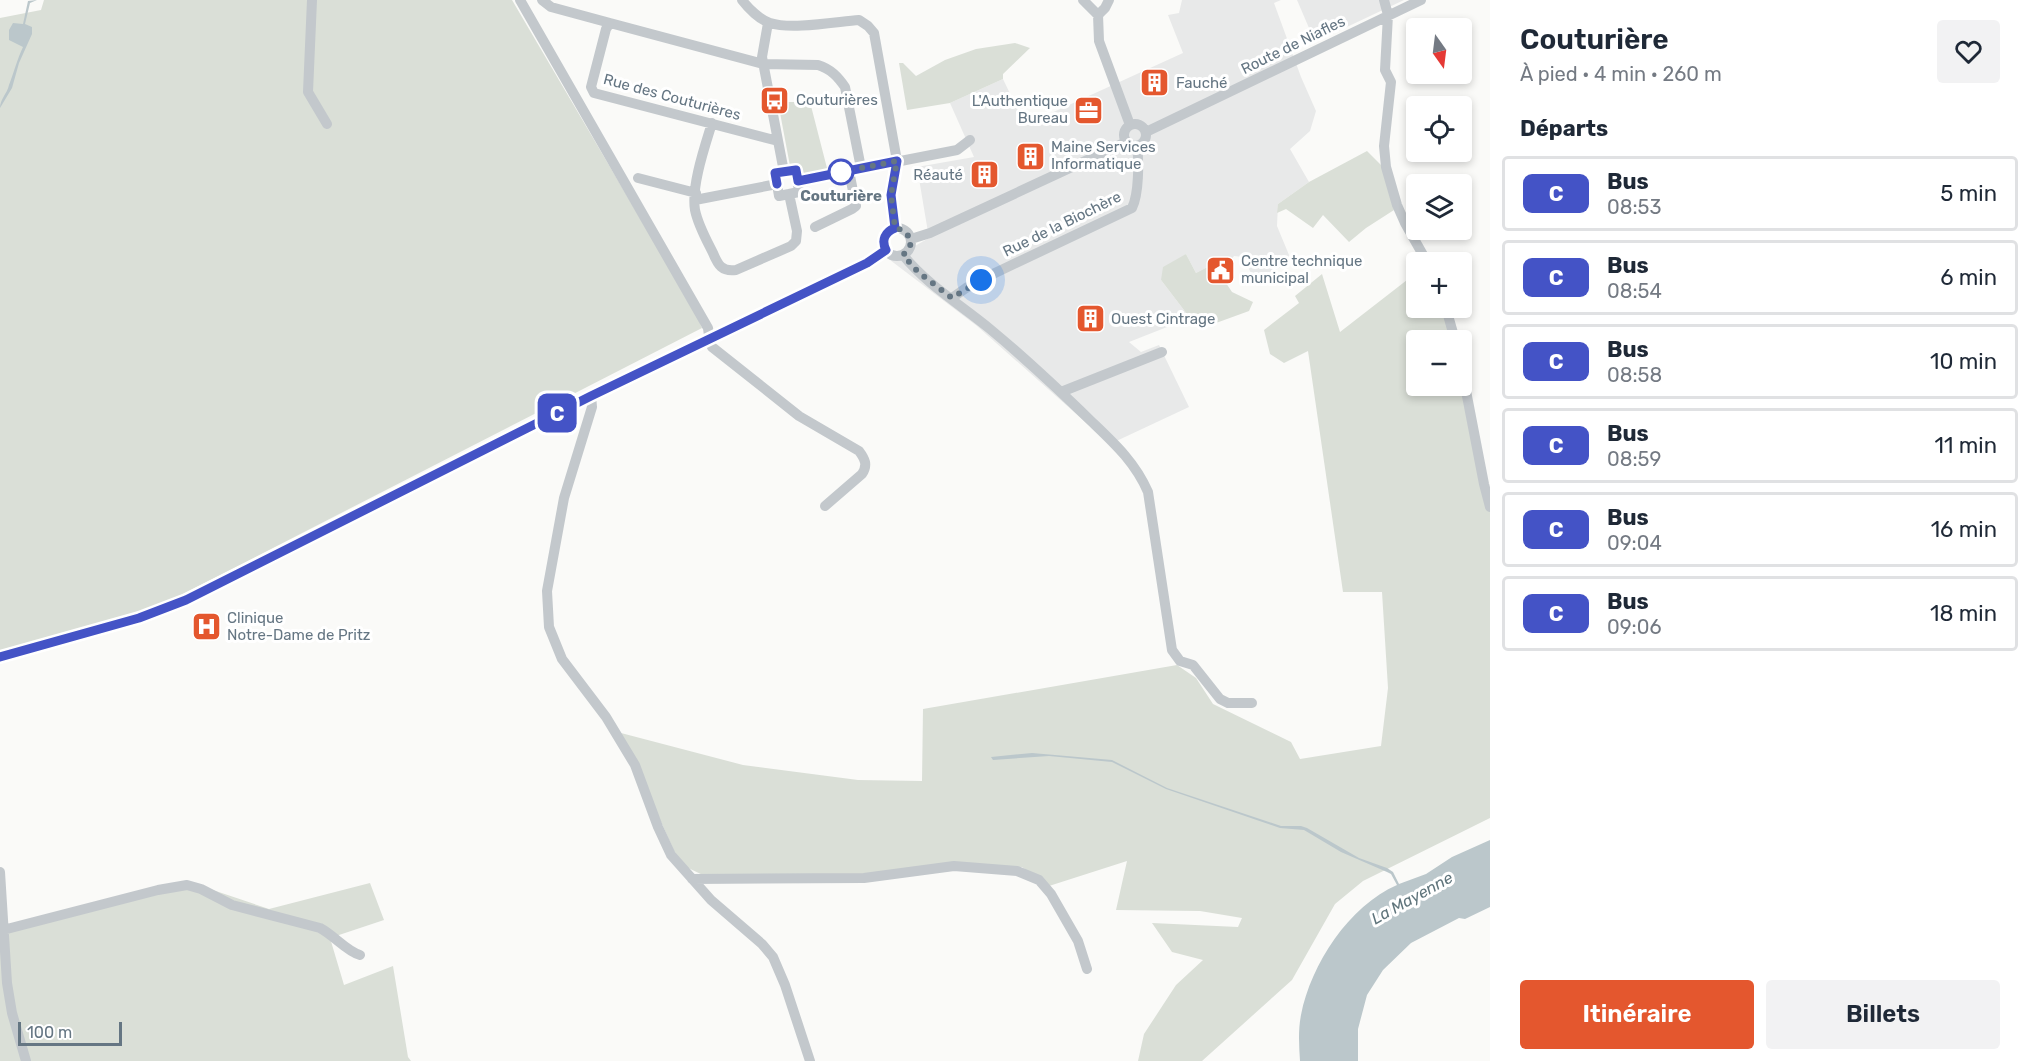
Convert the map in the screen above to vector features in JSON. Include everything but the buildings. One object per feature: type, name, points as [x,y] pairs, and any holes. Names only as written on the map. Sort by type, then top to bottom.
[{"type":"street","points":[[312,0],[308,92],[327,124]]},
{"type":"street","points":[[520,0],[708,328],[712,347],[800,416],[859,451],[865,459],[866,468],[862,474],[825,506]]},
{"type":"street","points":[[542,0],[551,7],[763,64],[818,65],[827,68],[845,87],[861,168]]},
{"type":"street","points":[[742,0],[768,23],[784,26],[858,20],[874,33],[897,161],[891,195],[895,228]]},
{"type":"street","points":[[1083,0],[1098,15],[1099,41],[1130,125]]},
{"type":"street","points":[[1098,15],[1109,0]]},
{"type":"street","points":[[1384,0],[1388,15],[1385,70],[1391,82],[1385,135],[1386,167],[1397,205],[1421,252]]},
{"type":"street","name":"Route de Niafles","points":[[1146,132],[1421,0]]},
{"type":"street","name":"Rue des Couturières","points":[[610,23],[606,29],[591,87],[594,93],[778,141]]},
{"type":"street","points":[[768,23],[762,57],[784,172]]},
{"type":"street","points":[[712,123],[697,181],[695,210],[718,266],[728,271],[736,270],[782,250],[796,241],[797,231],[789,194]]},
{"type":"street","points":[[1140,124],[1146,132],[1146,139],[1137,146],[1131,146],[1126,142],[1124,133],[1130,125],[1140,124]]},
{"type":"street","points":[[798,181],[957,150],[970,140]]},
{"type":"street","points":[[911,239],[930,233],[1126,142]]},
{"type":"street","name":"Rue de la Biochère","points":[[952,298],[995,273],[1132,208],[1138,159],[1137,146]]},
{"type":"street","points":[[796,170],[798,181],[800,192],[779,196],[775,173],[796,170]]},
{"type":"street","points":[[815,227],[856,206],[849,171]]},
{"type":"street","points":[[638,178],[695,196],[777,184]]},
{"type":"street","points":[[903,255],[910,247],[911,239],[903,230],[895,228],[884,237],[886,250],[894,255],[903,255],[918,272],[1007,344],[1061,392],[1127,456],[1142,476],[1148,492],[1172,650],[1180,661],[1193,665],[1220,699],[1228,703],[1252,703]]},
{"type":"street","points":[[0,657],[139,618],[186,600],[591,396],[867,263],[886,250]]},
{"type":"street","points":[[1061,392],[1162,352]]},
{"type":"street","points":[[591,396],[592,407],[564,498],[553,554],[547,591],[549,627],[562,659],[606,717],[634,765],[671,855],[711,900],[762,944],[773,957],[810,1061]]},
{"type":"street","points":[[1467,396],[1490,507]]},
{"type":"street","points":[[692,879],[864,878],[954,866],[1017,871],[1039,880],[1051,894],[1078,941],[1087,969]]},
{"type":"street","points":[[0,872],[7,983],[12,1013],[26,1061]]},
{"type":"street","points":[[3,930],[166,888],[187,885],[201,889],[232,905],[320,928],[333,935],[352,953],[360,955]]},
{"type":"shaded area","points":[[44,0],[512,0],[694,310],[702,328],[150,611],[0,655],[0,18],[41,10]]},
{"type":"shaded area","points":[[1182,0],[1281,0],[1274,3],[1316,111],[1310,131],[1290,149],[1309,182],[1278,204],[1277,226],[1289,255],[1287,264],[1267,274],[1253,277],[1243,257],[1234,256],[1227,265],[1217,262],[1196,273],[1186,254],[1161,280],[1190,318],[1129,342],[1141,352],[1159,345],[1189,407],[1110,444],[977,326],[890,260],[929,238],[917,167],[974,157],[950,103],[1003,79],[1025,125],[1183,53],[1168,15],[1179,13]]},
{"type":"shaded area","points":[[1297,0],[1404,0],[1315,42]]},
{"type":"shaded area","points":[[1015,43],[1030,48],[1003,74],[1003,79],[950,103],[907,110],[899,63],[903,63],[916,76],[945,60],[976,49]]},
{"type":"shaded area","points":[[778,102],[810,102],[828,172],[802,175],[799,165],[790,166]]},
{"type":"shaded area","points":[[1367,151],[1383,167],[1394,210],[1349,242],[1323,215],[1313,228],[1286,209],[1277,213],[1278,204],[1309,182]]},
{"type":"shaded area","points":[[1186,254],[1196,273],[1217,262],[1227,265],[1222,277],[1232,292],[1253,302],[1249,311],[1216,323],[1190,318],[1161,280],[1163,267]]},
{"type":"shaded area","points":[[1322,274],[1340,332],[1406,281],[1406,318],[1445,318],[1448,330],[1406,330],[1406,396],[1464,396],[1490,501],[1490,818],[1363,881],[1335,904],[1292,980],[1202,1061],[1138,1061],[1144,1034],[1176,985],[1203,960],[1172,952],[1152,923],[1238,927],[1242,918],[1200,911],[1116,910],[1127,861],[1049,886],[1022,867],[956,865],[847,876],[707,877],[680,864],[621,733],[743,765],[858,780],[922,781],[923,709],[1177,665],[1196,678],[1213,704],[1291,742],[1300,759],[1381,746],[1388,688],[1382,592],[1343,592],[1308,351],[1284,363],[1270,354],[1264,330],[1299,303],[1295,296]]},
{"type":"shaded area","points":[[186,881],[269,909],[370,883],[384,920],[330,938],[344,985],[393,966],[408,1057],[411,1061],[0,1061],[0,928]]},
{"type":"water","points":[[37,0],[30,3],[25,24],[32,27],[32,34],[19,63],[12,88],[0,108],[23,47],[9,40],[9,30],[13,23],[23,24],[28,1]]},
{"type":"water","name":"La Mayenne","points":[[1032,753],[1112,760],[1167,788],[1281,826],[1307,828],[1359,858],[1387,868],[1393,872],[1399,884],[1426,874],[1452,857],[1490,840],[1490,907],[1465,919],[1459,918],[1411,943],[1383,970],[1367,995],[1358,1029],[1358,1061],[1300,1061],[1300,1021],[1313,976],[1323,957],[1348,922],[1363,907],[1397,885],[1391,874],[1341,852],[1304,830],[1280,828],[1166,789],[1112,762],[1049,756],[993,760],[991,757]]},
{"type":"bus line","name":"C","points":[[0,657],[139,618],[186,600],[591,396],[867,263],[886,250],[884,237],[895,228],[891,195],[897,161],[798,181],[796,170],[775,173],[777,184]]},
{"type":"place","name":"Fauché","points":[[1155,83]]},
{"type":"place","name":"Couturières","points":[[775,100]]},
{"type":"place","name":"L'Authentique Bureau","points":[[1089,110]]},
{"type":"place","name":"Maine Services Informatique","points":[[1030,156]]},
{"type":"place","name":"Couturière","points":[[841,172]]},
{"type":"place","name":"Réauté","points":[[984,175]]},
{"type":"place","name":"Centre technique municipal","points":[[1220,270]]},
{"type":"place","name":"Ouest Cintrage","points":[[1090,319]]},
{"type":"place","name":"Clinique Notre-Dame de Pritz","points":[[206,627]]},
{"type":"route","points":[[841,172],[897,161],[891,195],[895,228],[907,232],[911,239],[909,250],[903,255],[918,272],[952,298],[981,280]]}]
